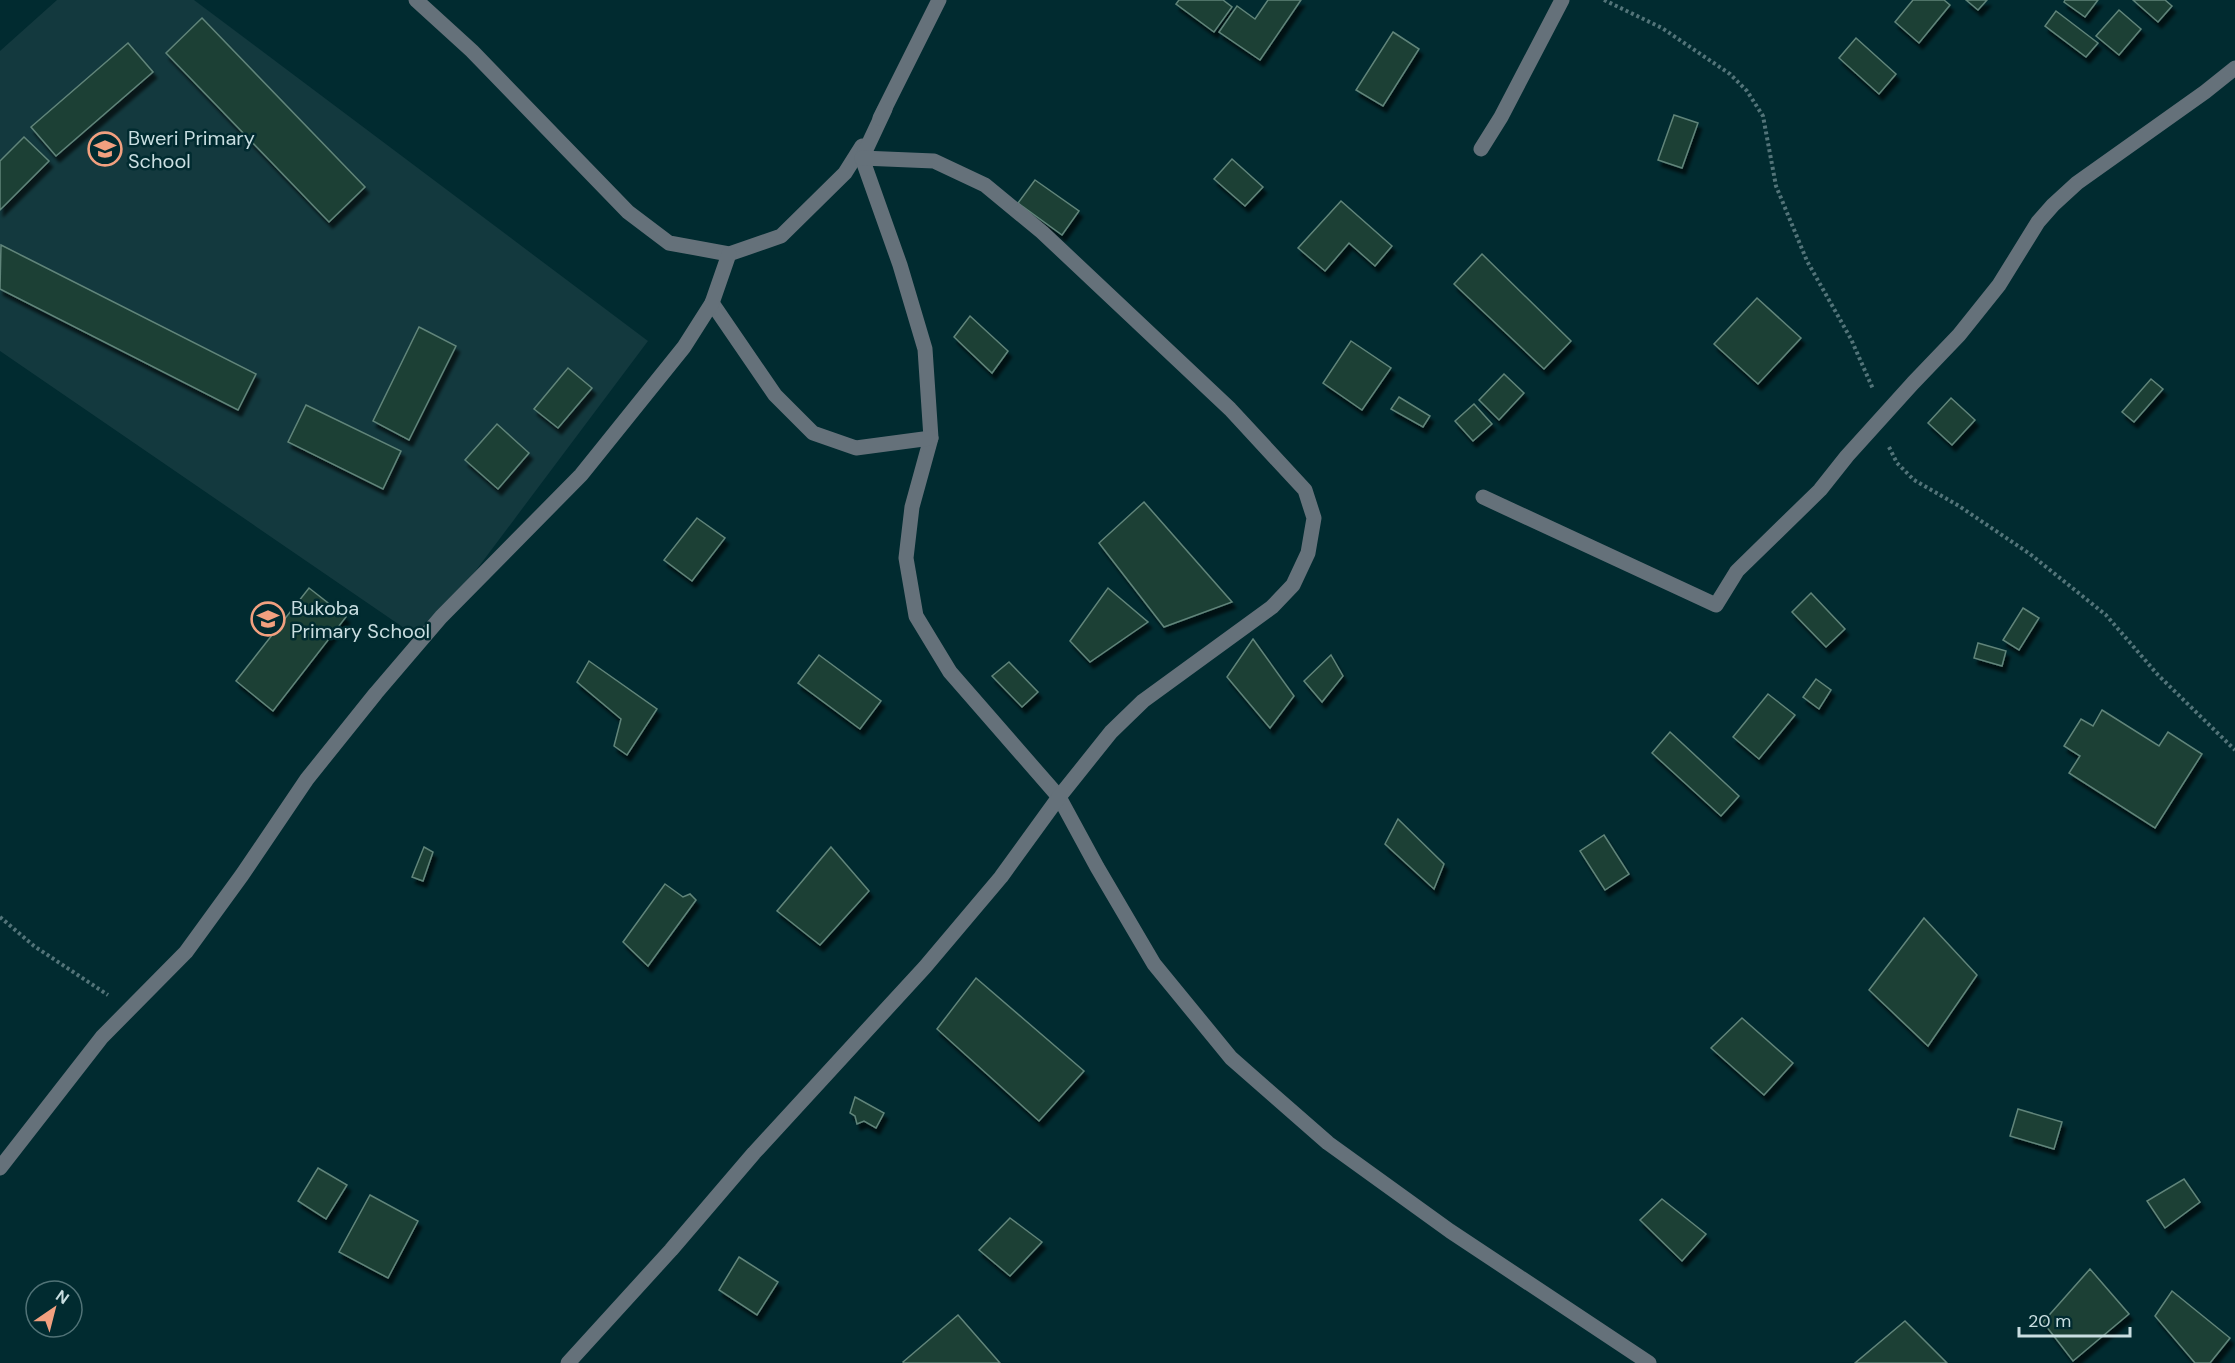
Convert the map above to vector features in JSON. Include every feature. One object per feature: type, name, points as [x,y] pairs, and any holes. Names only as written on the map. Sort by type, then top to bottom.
[{"type":"street","points":[[417,0],[472,51],[628,212],[669,243],[729,254],[781,236],[845,173],[885,109]]},
{"type":"street","points":[[939,0],[862,158],[900,265],[925,348],[931,438],[912,507],[906,558],[916,616],[951,672],[1059,797],[1096,867],[1154,964],[1231,1058],[1328,1143],[1450,1231],[1649,1363]]},
{"type":"street","points":[[1481,149],[1562,0]]},
{"type":"street","points":[[1483,497],[1716,605],[1737,571],[1820,490],[1913,382],[1959,335],[1999,285],[2020,248],[2053,205],[2085,177],[2235,68]]},
{"type":"street","points":[[568,1363],[671,1250],[754,1153],[925,967],[1001,877],[1059,797],[1111,732],[1143,701],[1272,607],[1293,585],[1308,553],[1314,518],[1305,490],[1230,409],[1042,232],[985,185],[934,161],[862,158]]},
{"type":"street","points":[[0,1168],[102,1038],[186,952],[307,779],[376,693],[441,617],[581,475],[684,347],[712,303],[729,254]]},
{"type":"street","points":[[712,303],[775,395],[813,433],[856,448],[931,438]]},
{"type":"path","points":[[1604,0],[1662,28],[1730,74],[1747,91],[1763,116],[1776,186],[1806,261],[1851,339],[1885,415],[1886,441],[1897,463],[1914,480],[1959,506],[2030,554],[2106,615],[2158,675],[2235,750]]},
{"type":"path","points":[[0,917],[43,952],[128,1009]]},
{"type":"shaded area","name":"Bweri Primary School","points":[[57,0],[194,0],[648,341],[423,641],[0,351],[0,51]]},
{"type":"building","points":[[1179,0],[1223,0],[1232,7],[1214,32],[1176,4]]},
{"type":"building","points":[[1268,0],[1301,0],[1260,60],[1219,32],[1237,6],[1255,19]]},
{"type":"building","points":[[1913,0],[1944,0],[1950,5],[1919,43],[1895,22]]},
{"type":"building","points":[[1966,0],[1987,0],[1978,10]]},
{"type":"building","points":[[2065,0],[2098,0],[2085,17],[2064,2]]},
{"type":"building","points":[[2133,0],[2165,0],[2172,6],[2158,22]]},
{"type":"building","points":[[2119,10],[2141,29],[2119,55],[2096,36]]},
{"type":"building","points":[[2056,11],[2098,43],[2086,57],[2045,26]]},
{"type":"building","points":[[202,18],[365,187],[329,222],[166,53]]},
{"type":"building","points":[[1393,32],[1419,49],[1383,106],[1356,90]]},
{"type":"building","points":[[1856,38],[1896,74],[1879,94],[1839,58]]},
{"type":"building","points":[[128,43],[153,72],[56,156],[31,127]]},
{"type":"building","points":[[1674,115],[1698,123],[1682,168],[1658,160]]},
{"type":"building","points":[[24,137],[49,161],[0,210],[0,161]]},
{"type":"building","points":[[1232,159],[1263,187],[1245,206],[1214,179]]},
{"type":"building","points":[[1035,180],[1079,211],[1062,235],[1018,203]]},
{"type":"building","points":[[1341,201],[1392,246],[1375,266],[1349,243],[1325,271],[1298,248]]},
{"type":"building","points":[[1,245],[256,374],[238,410],[0,289]]},
{"type":"building","points":[[1482,254],[1571,341],[1544,369],[1454,284]]},
{"type":"building","points":[[1757,298],[1801,338],[1758,384],[1714,344]]},
{"type":"building","points":[[970,316],[1008,351],[992,373],[954,337]]},
{"type":"building","points":[[419,327],[456,346],[409,440],[373,421]]},
{"type":"building","points":[[1351,341],[1391,368],[1362,410],[1323,383]]},
{"type":"building","points":[[568,368],[592,388],[558,428],[534,409]]},
{"type":"building","points":[[1504,374],[1524,393],[1499,420],[1479,400]]},
{"type":"building","points":[[2151,379],[2163,389],[2134,422],[2122,412]]},
{"type":"building","points":[[1399,397],[1430,416],[1423,427],[1391,409]]},
{"type":"building","points":[[1951,398],[1975,420],[1952,445],[1928,423]]},
{"type":"building","points":[[1474,404],[1492,424],[1473,441],[1455,421]]},
{"type":"building","points":[[306,405],[401,451],[383,489],[288,442]]},
{"type":"building","points":[[497,424],[529,453],[498,489],[465,460]]},
{"type":"building","points":[[1144,502],[1232,602],[1164,627],[1099,543]]},
{"type":"building","points":[[697,518],[725,538],[692,581],[664,560]]},
{"type":"building","points":[[309,588],[346,617],[273,711],[236,681]]},
{"type":"building","points":[[1108,588],[1148,622],[1090,662],[1070,641]]},
{"type":"building","points":[[1811,593],[1845,629],[1826,647],[1792,612]]},
{"type":"building","points":[[2023,608],[2039,618],[2019,650],[2003,640]]},
{"type":"building","points":[[1253,639],[1294,696],[1270,728],[1227,677]]},
{"type":"building","points":[[1978,643],[2006,651],[2002,666],[1974,658]]},
{"type":"building","points":[[819,655],[881,701],[860,729],[798,683]]},
{"type":"building","points":[[1331,655],[1343,676],[1322,702],[1304,681]]},
{"type":"building","points":[[589,661],[657,709],[627,755],[614,746],[621,719],[577,682]]},
{"type":"building","points":[[1009,662],[1038,692],[1022,707],[992,676]]},
{"type":"building","points":[[1816,679],[1831,690],[1819,709],[1803,697]]},
{"type":"building","points":[[1768,694],[1795,715],[1759,759],[1733,737]]},
{"type":"building","points":[[2102,710],[2159,746],[2168,732],[2202,754],[2155,828],[2069,773],[2080,756],[2064,746],[2081,719],[2093,726]]},
{"type":"building","points":[[1670,732],[1739,796],[1721,816],[1652,753]]},
{"type":"building","points":[[1398,819],[1444,864],[1434,889],[1385,844]]},
{"type":"building","points":[[1604,835],[1629,874],[1605,890],[1580,851]]},
{"type":"building","points":[[424,847],[433,852],[423,881],[412,877]]},
{"type":"building","points":[[831,847],[869,891],[820,945],[777,911]]},
{"type":"building","points":[[665,884],[683,897],[690,894],[696,900],[648,966],[623,942]]},
{"type":"building","points":[[1924,918],[1977,975],[1928,1046],[1869,990]]},
{"type":"building","points":[[976,978],[1084,1071],[1039,1121],[937,1029]]},
{"type":"building","points":[[1742,1018],[1793,1063],[1764,1095],[1711,1048]]},
{"type":"building","points":[[855,1097],[884,1113],[876,1128],[864,1121],[857,1124],[855,1116],[850,1113]]},
{"type":"building","points":[[2018,1109],[2062,1122],[2054,1149],[2010,1136]]},
{"type":"building","points":[[318,1168],[347,1185],[326,1219],[298,1201]]},
{"type":"building","points":[[2184,1179],[2200,1202],[2165,1228],[2147,1201]]},
{"type":"building","points":[[370,1195],[418,1221],[388,1278],[339,1252]]},
{"type":"building","points":[[1662,1199],[1706,1234],[1682,1261],[1640,1220]]},
{"type":"building","points":[[1010,1218],[1042,1242],[1010,1276],[979,1250]]},
{"type":"building","points":[[739,1257],[778,1282],[757,1315],[719,1290]]},
{"type":"building","points":[[2090,1269],[2129,1314],[2073,1361],[2043,1322]]},
{"type":"building","points":[[2172,1291],[2230,1338],[2210,1363],[2195,1363],[2155,1316]]},
{"type":"building","points":[[958,1315],[1000,1363],[903,1362]]},
{"type":"building","points":[[1905,1321],[1947,1363],[1855,1363]]},
{"type":"place","name":"Bweri Primary School","points":[[105,149]]},
{"type":"place","name":"Bukoba Primary School","points":[[268,619]]}]
